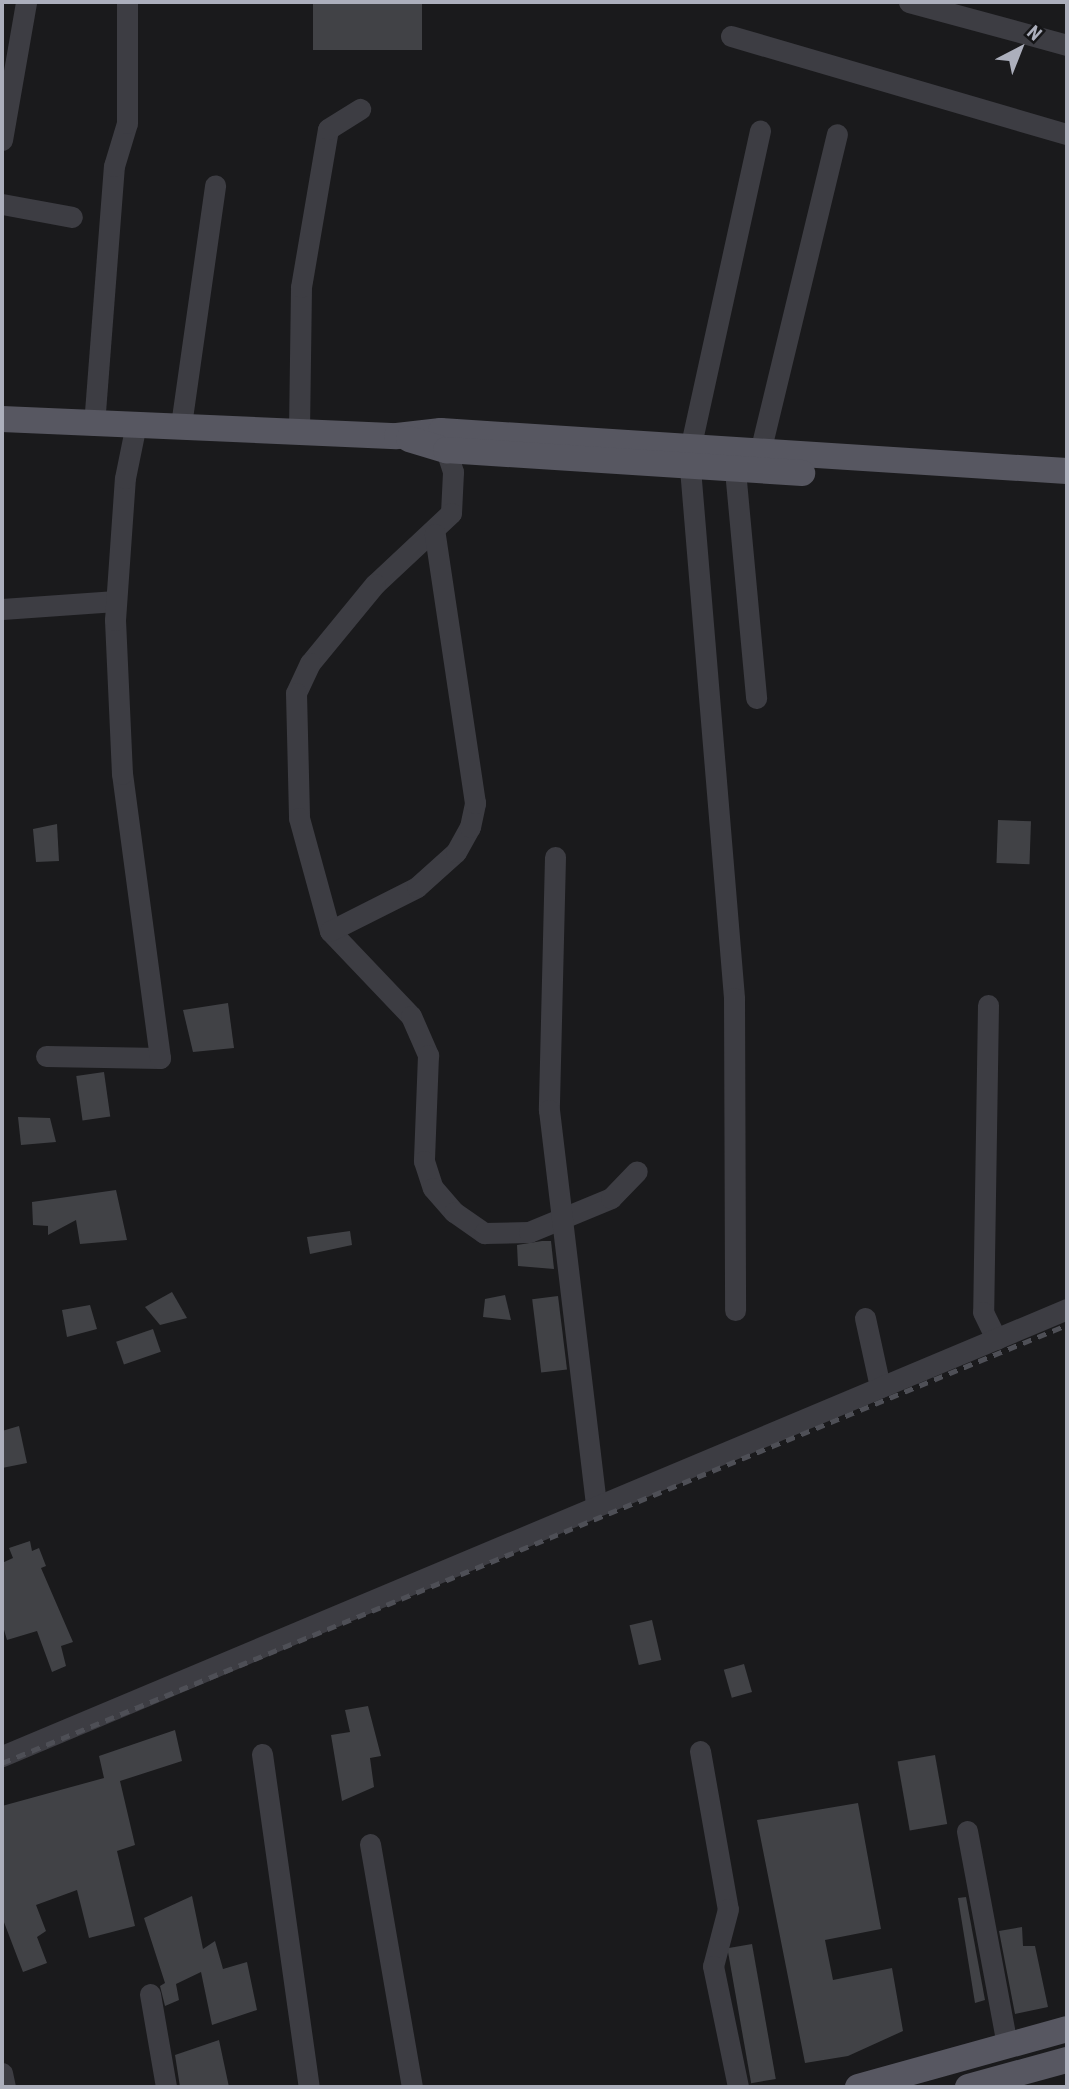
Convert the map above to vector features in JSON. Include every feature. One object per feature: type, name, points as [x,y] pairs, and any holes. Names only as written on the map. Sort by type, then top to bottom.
[{"type":"main road","points":[[2,419],[397,436],[442,431],[690,458],[735,470],[1067,488]]},
{"type":"main road","points":[[397,436],[446,450],[690,458],[760,452],[1067,471]]},
{"type":"main road","points":[[858,2087],[1067,2029]]},
{"type":"main road","points":[[968,2087],[1067,2060]]},
{"type":"street","points":[[2,139],[26,2]]},
{"type":"street","points":[[94,425],[114,166],[127,122],[127,2]]},
{"type":"street","points":[[909,2],[1067,46]]},
{"type":"street","points":[[731,36],[1067,134]]},
{"type":"street","points":[[299,430],[301,287],[328,129],[360,109]]},
{"type":"street","points":[[735,1310],[734,998],[690,458],[760,131]]},
{"type":"street","points":[[760,452],[837,134]]},
{"type":"street","points":[[181,425],[215,185]]},
{"type":"street","points":[[2,204],[72,217]]},
{"type":"street","points":[[46,1056],[160,1058],[122,774],[116,601],[125,478],[136,424]]},
{"type":"street","points":[[446,450],[453,472],[450,513],[435,534],[375,584],[310,663],[296,693],[299,818],[330,931],[411,1016],[428,1055],[424,1161],[433,1188],[484,1233],[529,1232],[562,1215],[611,1198],[637,1171]]},
{"type":"street","points":[[735,470],[757,698]]},
{"type":"street","points":[[330,931],[417,887],[456,852],[470,827],[475,803],[435,534]]},
{"type":"street","points":[[2,609],[116,601]]},
{"type":"street","points":[[555,857],[549,1110],[596,1503]]},
{"type":"street","points":[[988,1005],[983,1312],[996,1339]]},
{"type":"street","points":[[2,1756],[596,1503],[1067,1309]]},
{"type":"street","points":[[865,1318],[880,1387]]},
{"type":"street","points":[[700,1751],[729,1916],[713,1966],[738,2087]]},
{"type":"street","points":[[262,1754],[309,2087]]},
{"type":"street","points":[[967,1831],[1007,2044]]},
{"type":"street","points":[[370,1844],[412,2087]]},
{"type":"street","points":[[150,1994],[166,2087]]},
{"type":"street","points":[[2,2073],[5,2087]]},
{"type":"building","points":[[313,2],[422,2],[422,50],[313,50]]},
{"type":"building","points":[[998,820],[1031,821],[1029,864],[996,863]]},
{"type":"building","points":[[57,824],[59,861],[36,862],[33,829]]},
{"type":"building","points":[[228,1003],[234,1048],[193,1052],[183,1010]]},
{"type":"building","points":[[104,1072],[110,1117],[83,1120],[76,1076]]},
{"type":"building","points":[[18,1117],[50,1118],[56,1142],[21,1145]]},
{"type":"building","points":[[116,1190],[127,1240],[80,1244],[76,1220],[48,1235],[48,1226],[33,1225],[32,1202]]},
{"type":"building","points":[[350,1231],[352,1245],[310,1254],[307,1237]]},
{"type":"building","points":[[551,1241],[554,1269],[518,1266],[517,1245]]},
{"type":"building","points":[[172,1292],[187,1318],[160,1325],[145,1307]]},
{"type":"building","points":[[505,1295],[511,1320],[483,1317],[485,1299]]},
{"type":"building","points":[[558,1296],[567,1369],[541,1373],[532,1299]]},
{"type":"building","points":[[90,1305],[97,1329],[67,1337],[62,1310]]},
{"type":"building","points":[[153,1329],[161,1352],[124,1364],[116,1342]]},
{"type":"building","points":[[19,1426],[27,1463],[2,1468],[2,1431]]},
{"type":"building","points":[[30,1541],[32,1551],[39,1548],[46,1566],[41,1568],[73,1642],[61,1646],[66,1666],[52,1672],[37,1631],[7,1640],[2,1623],[2,1563],[13,1558],[9,1548]]},
{"type":"building","points":[[652,1620],[661,1660],[639,1665],[630,1625]]},
{"type":"building","points":[[744,1664],[752,1692],[732,1698],[724,1670]]},
{"type":"building","points":[[368,1706],[381,1756],[370,1758],[374,1787],[342,1801],[331,1735],[350,1732],[345,1710]]},
{"type":"building","points":[[175,1730],[182,1761],[120,1781],[135,1845],[117,1851],[135,1926],[89,1938],[77,1890],[36,1905],[46,1931],[37,1937],[47,1963],[23,1972],[2,1917],[2,1806],[104,1778],[99,1756]]},
{"type":"building","points":[[935,1755],[947,1824],[910,1831],[898,1762]]},
{"type":"building","points":[[858,1803],[881,1929],[825,1940],[833,1980],[892,1968],[903,2031],[848,2056],[805,2063],[757,1820]]},
{"type":"building","points":[[192,1896],[203,1949],[215,1941],[223,1969],[247,1962],[257,2010],[212,2025],[201,1972],[176,1984],[179,2000],[165,2006],[160,1986],[165,1983],[144,1918]]},
{"type":"building","points":[[966,1897],[985,2000],[975,2003],[958,1898]]},
{"type":"building","points":[[1022,1927],[1023,1946],[1035,1946],[1048,2007],[1015,2014],[999,1931]]},
{"type":"building","points":[[752,1944],[776,2079],[751,2083],[727,1948]]},
{"type":"building","points":[[219,2040],[229,2087],[180,2087],[175,2055]]},
{"type":"railway","points":[[2,1763],[1067,1325]]}]
